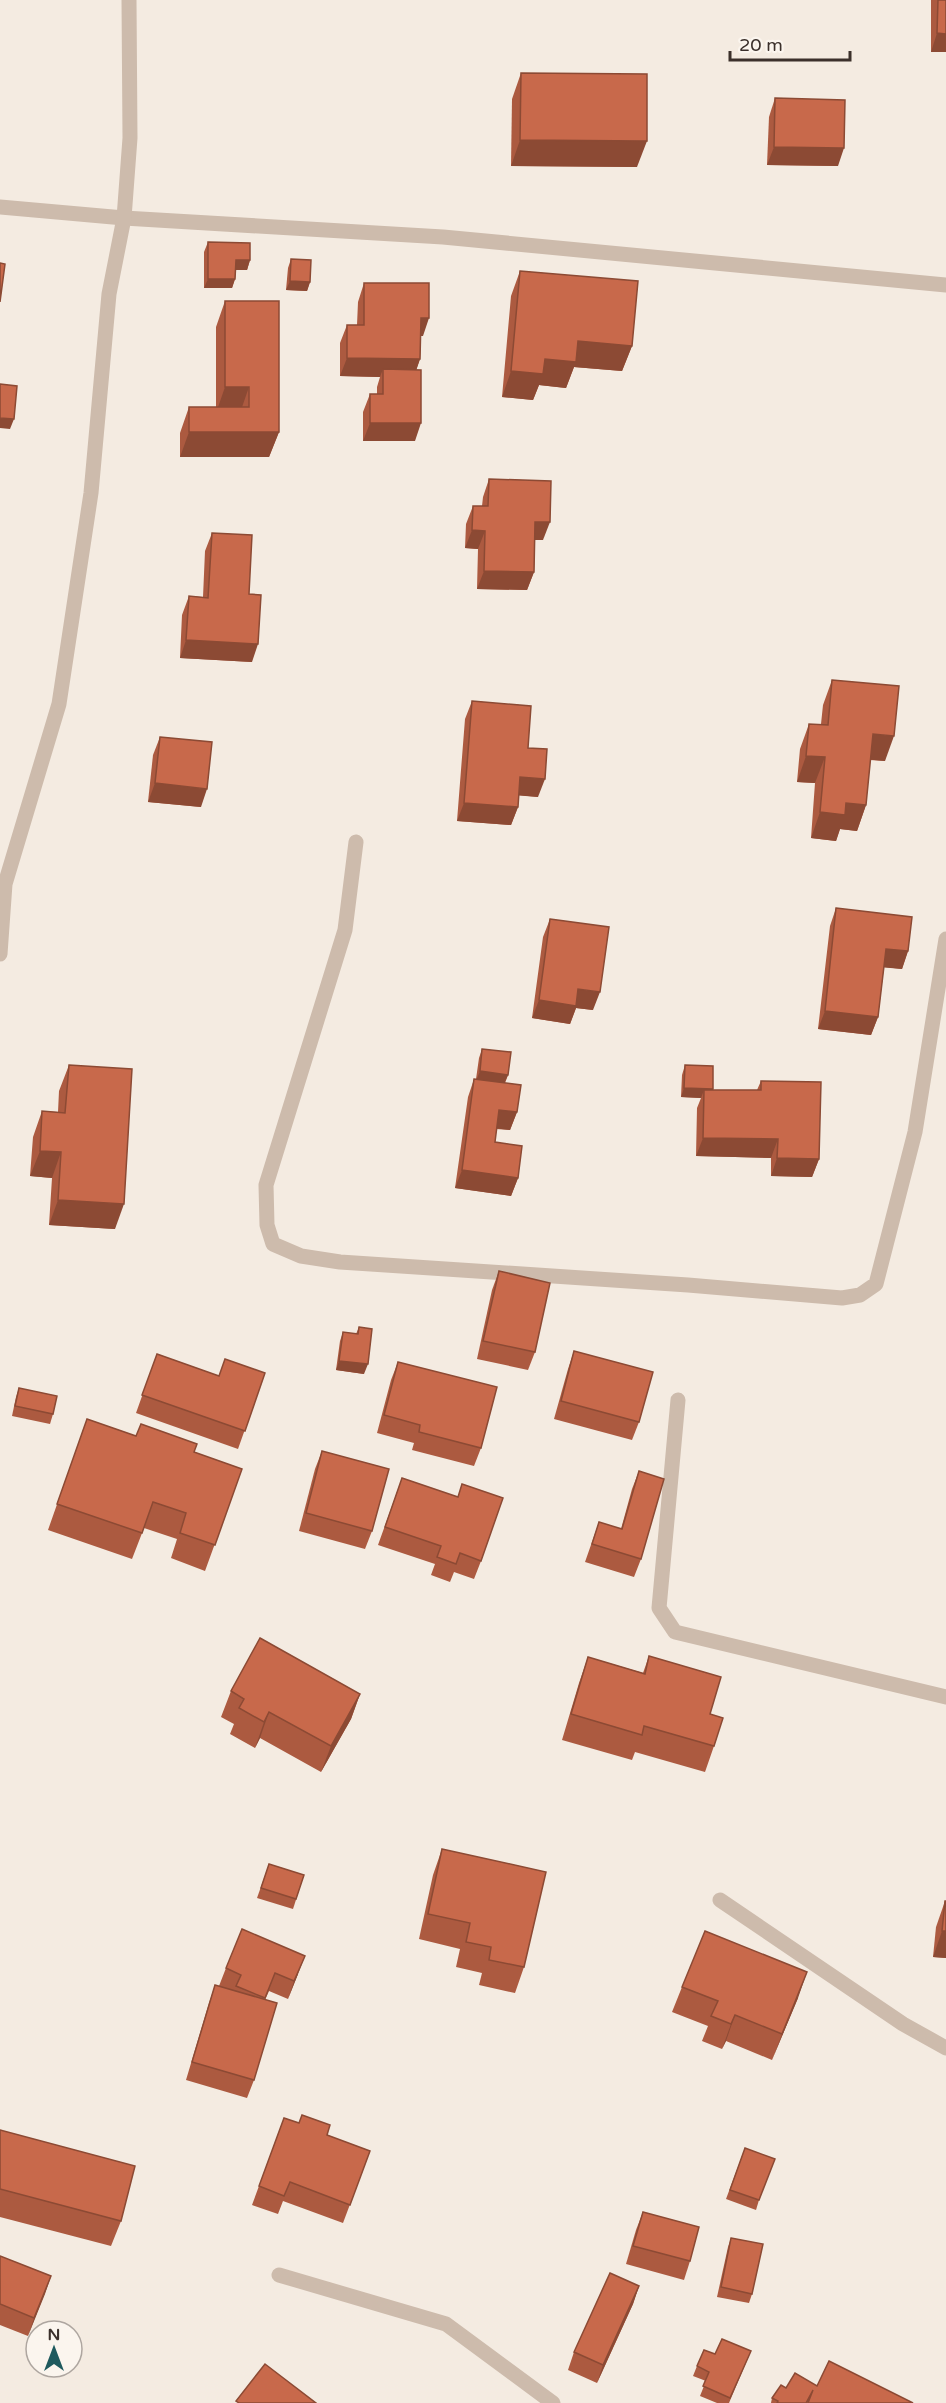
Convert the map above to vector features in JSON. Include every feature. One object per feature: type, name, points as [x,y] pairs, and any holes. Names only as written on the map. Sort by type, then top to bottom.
[{"type":"street","points":[[0,954],[4,884],[58,704],[91,493],[109,294],[124,218],[130,138],[129,0]]},
{"type":"street","points":[[0,207],[124,218],[443,237],[946,285]]},
{"type":"street","points":[[356,842],[345,930],[266,1185],[267,1225],[273,1244],[301,1256],[340,1262],[688,1285],[842,1298],[860,1295],[876,1284],[915,1132],[946,939]]},
{"type":"street","points":[[678,1400],[658,1608],[675,1632],[946,1697]]},
{"type":"street","points":[[720,1900],[903,2024],[946,2048]]},
{"type":"street","points":[[279,2275],[446,2324],[553,2403]]},
{"type":"building","points":[[938,0],[946,0],[946,34],[937,33]]},
{"type":"building","points":[[521,73],[647,74],[647,141],[520,140]]},
{"type":"building","points":[[775,98],[845,100],[844,148],[774,147]]},
{"type":"building","points":[[208,242],[250,243],[250,260],[236,260],[235,279],[208,279]]},
{"type":"building","points":[[291,259],[311,260],[310,282],[290,281]]},
{"type":"building","points":[[0,263],[5,264],[0,302]]},
{"type":"building","points":[[520,271],[638,281],[632,346],[578,341],[576,362],[545,359],[543,374],[511,371]]},
{"type":"building","points":[[364,283],[429,283],[429,318],[421,318],[420,359],[347,358],[347,325],[364,325]]},
{"type":"building","points":[[225,301],[279,301],[279,432],[189,432],[189,407],[249,407],[249,387],[225,387]]},
{"type":"building","points":[[383,369],[421,370],[421,423],[370,423],[370,394],[383,394]]},
{"type":"building","points":[[0,384],[17,386],[14,419],[0,418]]},
{"type":"building","points":[[489,479],[551,481],[550,522],[535,522],[534,572],[484,571],[485,531],[472,530],[473,506],[488,506]]},
{"type":"building","points":[[212,533],[252,535],[249,594],[261,595],[258,644],[186,640],[189,596],[208,598]]},
{"type":"building","points":[[832,680],[899,686],[894,736],[873,734],[866,805],[846,803],[845,815],[820,812],[825,757],[806,756],[809,724],[828,725]]},
{"type":"building","points":[[472,701],[531,706],[528,748],[547,749],[545,779],[520,777],[518,807],[464,803]]},
{"type":"building","points":[[160,737],[212,742],[207,789],[155,783]]},
{"type":"building","points":[[836,908],[912,917],[908,951],[886,949],[878,1017],[825,1011]]},
{"type":"building","points":[[550,919],[609,927],[600,992],[578,989],[576,1006],[539,1000]]},
{"type":"building","points":[[482,1049],[511,1052],[508,1075],[480,1071]]},
{"type":"building","points":[[69,1065],[132,1069],[124,1204],[58,1200],[61,1152],[40,1151],[42,1111],[65,1113]]},
{"type":"building","points":[[685,1065],[713,1066],[713,1089],[684,1088]]},
{"type":"building","points":[[474,1079],[521,1085],[517,1112],[499,1110],[495,1142],[522,1146],[518,1178],[462,1170]]},
{"type":"building","points":[[761,1081],[821,1082],[819,1159],[777,1158],[778,1139],[703,1138],[704,1090],[761,1090]]},
{"type":"building","points":[[499,1271],[550,1283],[535,1352],[483,1341]]},
{"type":"building","points":[[359,1327],[372,1329],[368,1364],[339,1361],[343,1332],[358,1334]]},
{"type":"building","points":[[574,1351],[653,1372],[639,1422],[561,1401]]},
{"type":"building","points":[[157,1354],[219,1376],[225,1359],[265,1373],[245,1431],[142,1395]]},
{"type":"building","points":[[398,1362],[497,1387],[481,1448],[419,1432],[420,1425],[384,1415]]},
{"type":"building","points":[[19,1388],[57,1396],[53,1414],[15,1406]]},
{"type":"building","points":[[87,1419],[136,1436],[141,1424],[197,1444],[194,1452],[242,1469],[215,1545],[180,1533],[186,1513],[153,1502],[142,1533],[57,1504]]},
{"type":"building","points":[[322,1451],[389,1469],[372,1531],[306,1513]]},
{"type":"building","points":[[639,1471],[664,1479],[641,1559],[592,1544],[599,1522],[622,1529]]},
{"type":"building","points":[[402,1478],[458,1497],[462,1484],[503,1498],[481,1561],[460,1553],[456,1564],[437,1557],[441,1546],[385,1527]]},
{"type":"building","points":[[260,1638],[360,1694],[331,1746],[269,1712],[264,1722],[239,1708],[244,1699],[231,1691]]},
{"type":"building","points":[[649,1656],[721,1677],[710,1714],[723,1718],[714,1746],[644,1726],[642,1735],[571,1714],[588,1657],[645,1674]]},
{"type":"building","points":[[442,1849],[546,1872],[524,1967],[489,1960],[491,1947],[466,1942],[470,1923],[428,1914]]},
{"type":"building","points":[[269,1864],[304,1875],[296,1899],[261,1888]]},
{"type":"building","points":[[945,1901],[946,1931],[942,1931]]},
{"type":"building","points":[[242,1929],[305,1956],[294,1981],[275,1973],[265,1998],[236,1986],[241,1975],[226,1968]]},
{"type":"building","points":[[705,1931],[807,1972],[782,2034],[735,2015],[731,2024],[711,2016],[718,2001],[682,1987]]},
{"type":"building","points":[[215,1985],[277,2003],[254,2080],[192,2062]]},
{"type":"building","points":[[302,2115],[330,2125],[327,2135],[370,2151],[350,2205],[290,2182],[284,2196],[259,2186],[284,2118],[299,2123]]},
{"type":"building","points":[[0,2130],[135,2166],[121,2221],[0,2189]]},
{"type":"building","points":[[745,2148],[775,2159],[759,2200],[730,2190]]},
{"type":"building","points":[[643,2212],[699,2227],[690,2261],[633,2246]]},
{"type":"building","points":[[731,2238],[763,2244],[752,2294],[721,2287]]},
{"type":"building","points":[[0,2256],[51,2276],[34,2318],[0,2304]]},
{"type":"building","points":[[610,2273],[639,2286],[603,2365],[574,2352]]},
{"type":"building","points":[[722,2339],[751,2351],[730,2398],[703,2386],[709,2372],[697,2366],[704,2350],[715,2354]]},
{"type":"building","points":[[829,2361],[913,2403],[808,2403],[813,2390],[806,2403],[777,2403],[778,2401],[772,2398],[781,2385],[786,2388],[795,2373],[817,2386]]},
{"type":"building","points":[[265,2364],[316,2403],[239,2403],[236,2401]]}]
